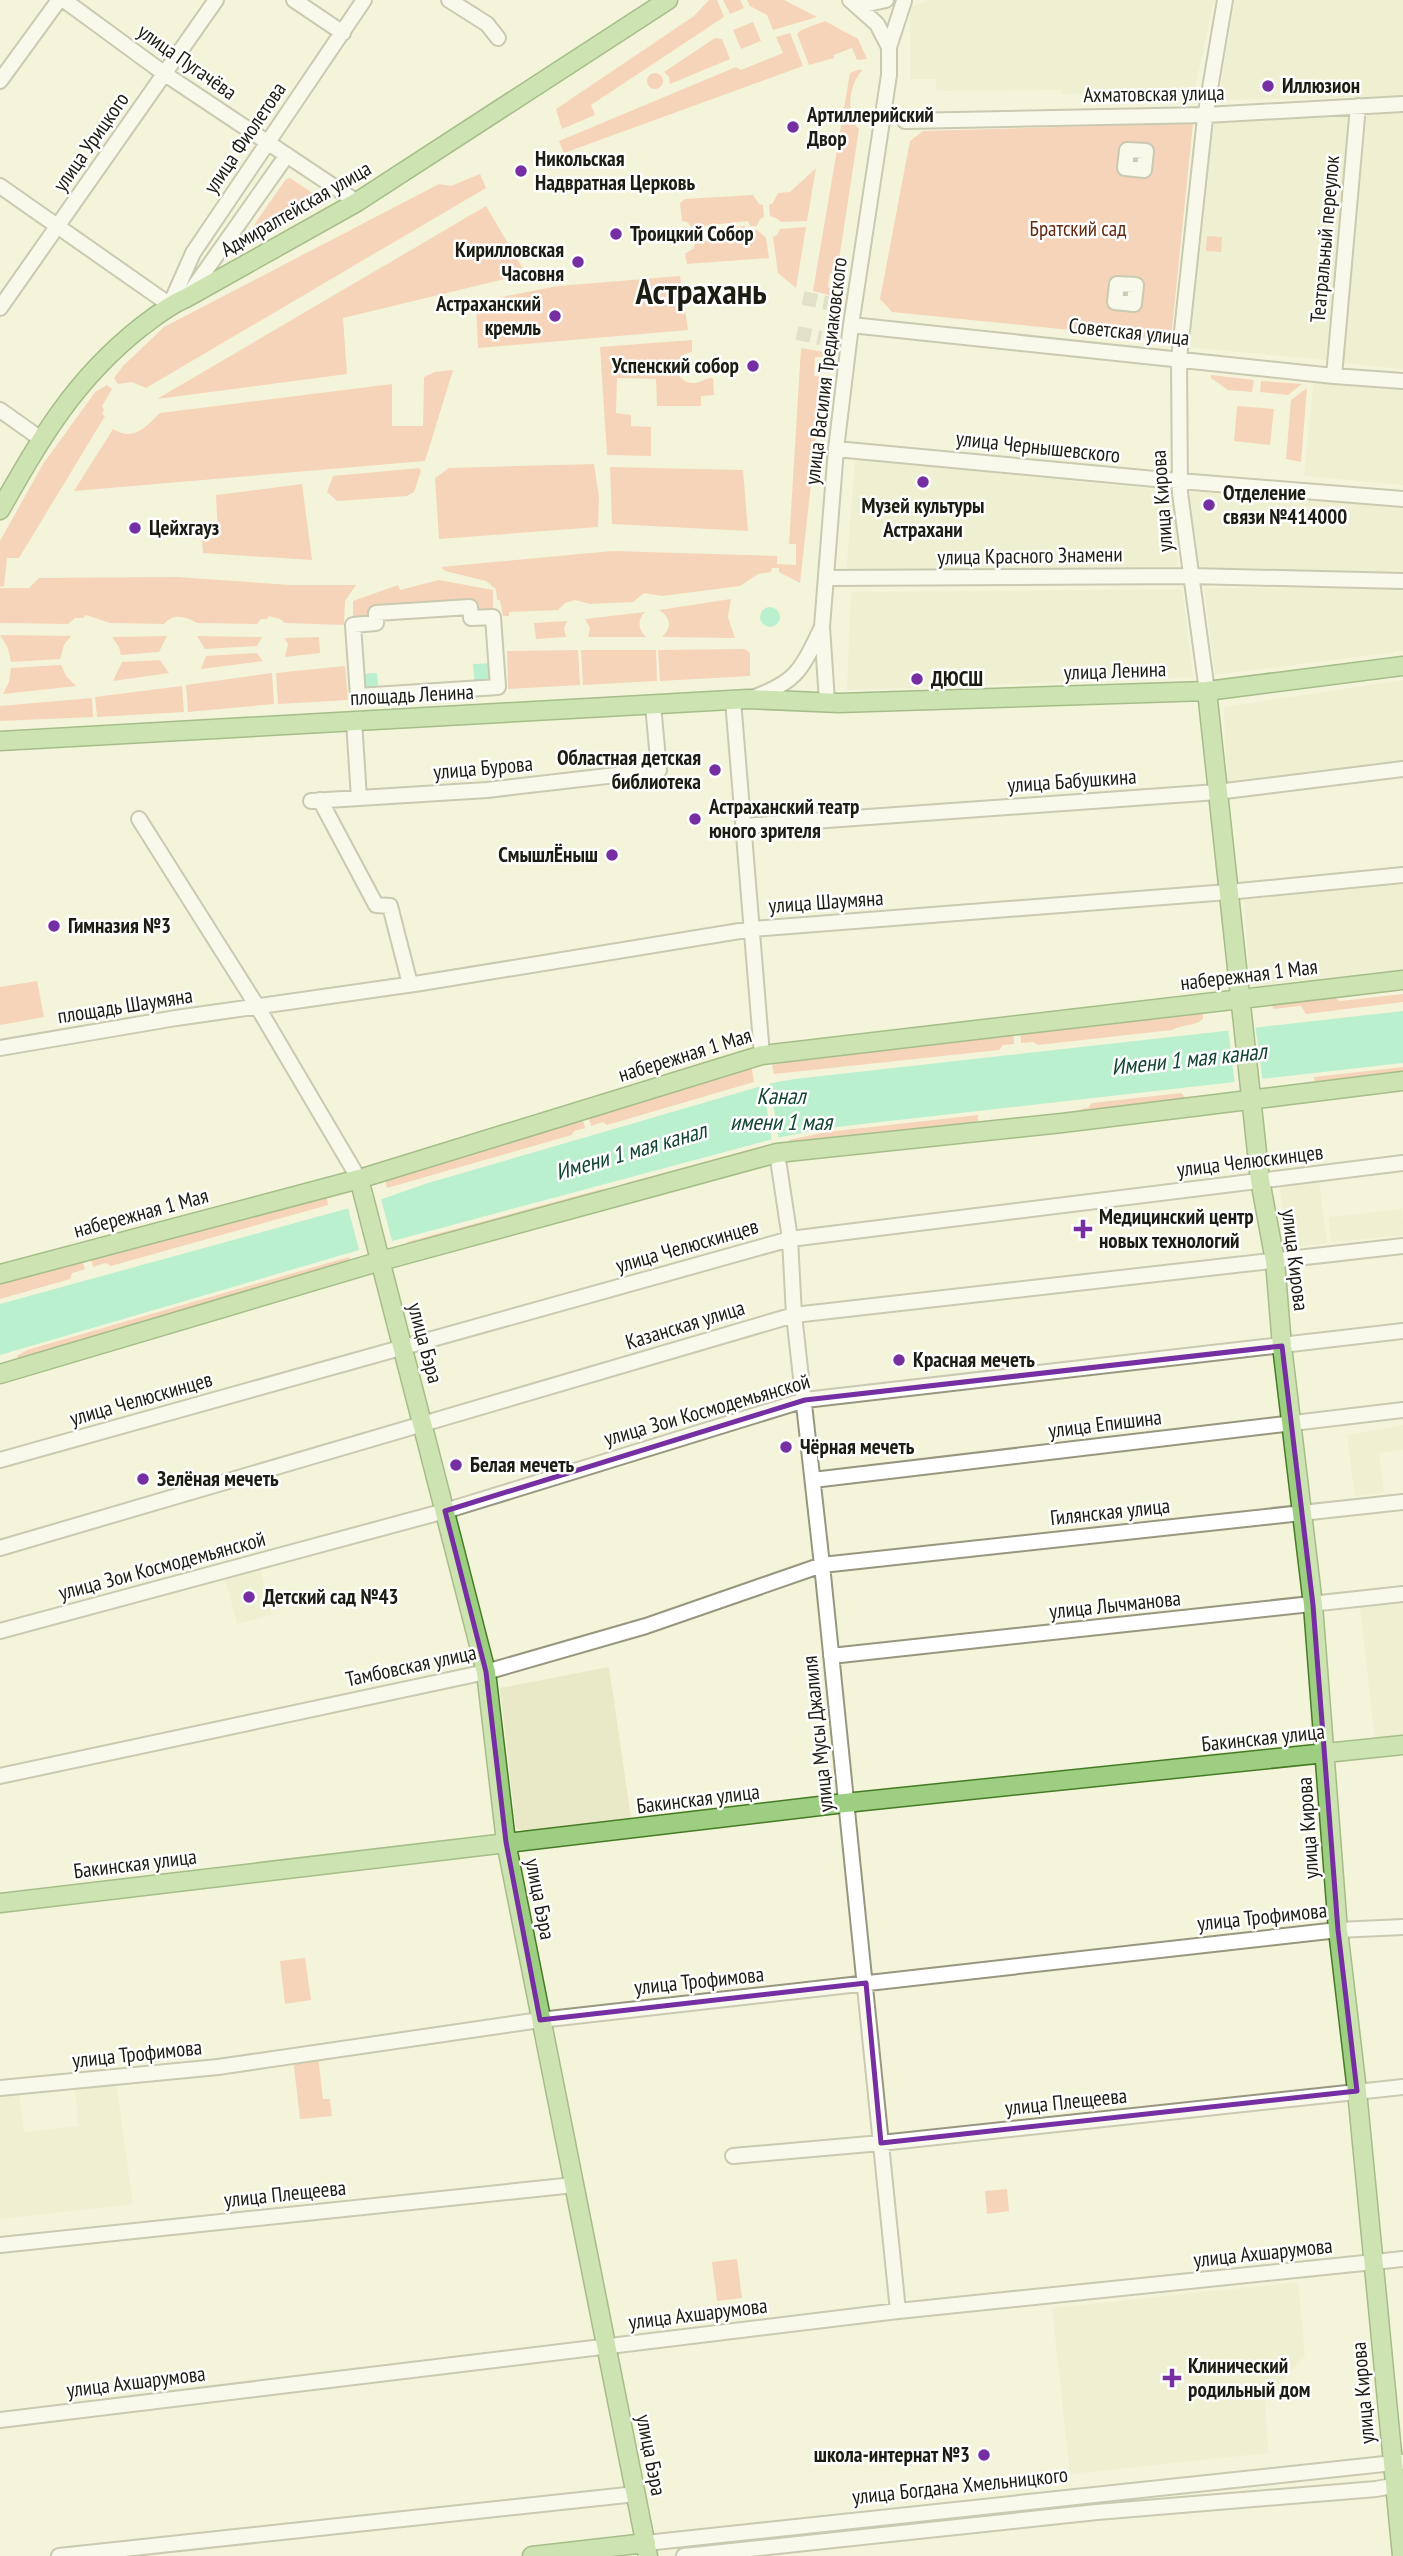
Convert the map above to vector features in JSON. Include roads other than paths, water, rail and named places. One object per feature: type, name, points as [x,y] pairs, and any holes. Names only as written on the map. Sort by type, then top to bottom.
[{"type":"main road","name":"Адмиралтейская улица","points":[[0,510],[62,407],[91,373],[129,337],[178,302],[357,202],[668,0]]},
{"type":"main road","name":"улица Ленина","points":[[827,701],[839,703],[1207,691],[1403,666]]},
{"type":"main road","name":"улица Кирова","points":[[1207,691],[1260,1180],[1275,1261],[1282,1346],[1313,1605],[1338,1930],[1398,2464],[1403,2556]]},
{"type":"main road","name":"площадь Ленина","points":[[0,741],[740,700],[827,701]]},
{"type":"main road","name":"набережная 1 Мая","points":[[0,1274],[360,1185],[762,1055],[1403,980]]},
{"type":"main road","points":[[0,1374],[380,1258],[777,1153],[1062,1123],[1251,1094],[1403,1081]]},
{"type":"main road","name":"улица Бэра","points":[[360,1185],[486,1672],[506,1842],[647,2549]]},
{"type":"main road","name":"Бакинская улица","points":[[0,1903],[845,1803],[1403,1745]]},
{"type":"main road","name":"улица Богдана Хмельницкого","points":[[531,2556],[647,2549]]},
{"type":"street","points":[[0,81],[59,0]]},
{"type":"street","name":"улица Пугачёва","points":[[64,0],[165,74],[357,202]]},
{"type":"street","name":"улица Урицкого","points":[[0,308],[216,0]]},
{"type":"street","points":[[294,0],[343,33]]},
{"type":"street","name":"улица Фиолетова","points":[[178,302],[193,253],[364,0]]},
{"type":"street","points":[[449,0],[487,24],[498,38]]},
{"type":"street","points":[[854,3],[886,0]]},
{"type":"street","points":[[898,0],[905,0]]},
{"type":"street","name":"улица Василия Тредиаковского","points":[[827,701],[822,627],[836,449],[851,325],[888,75],[889,47],[905,0]]},
{"type":"street","name":"улица Кирова","points":[[1207,691],[1181,481],[1179,359],[1206,115],[1225,0]]},
{"type":"street","points":[[854,3],[877,24],[889,47]]},
{"type":"street","name":"Ахматовская улица","points":[[905,121],[1206,115],[1403,104]]},
{"type":"street","name":"Театральный переулок","points":[[1334,376],[1358,106]]},
{"type":"street","points":[[0,186],[178,302],[287,155]]},
{"type":"street","name":"Советская улица","points":[[851,325],[1403,381]]},
{"type":"street","points":[[0,410],[41,439]]},
{"type":"street","name":"улица Чернышевского","points":[[836,449],[1403,499]]},
{"type":"street","name":"улица Красного Знамени","points":[[826,578],[1191,576],[1403,581]]},
{"type":"street","name":"площадь Ленина","points":[[470,607],[471,618],[493,617],[498,687],[358,696],[353,625],[376,624],[376,613],[470,607]]},
{"type":"street","points":[[762,1055],[743,826],[740,700],[773,691],[790,681],[803,666],[822,627]]},
{"type":"street","name":"улица Бурова","points":[[410,984],[390,906],[376,905],[315,801],[487,790],[659,770],[653,705]]},
{"type":"street","points":[[354,722],[359,798]]},
{"type":"street","name":"улица Бабушкина","points":[[743,826],[1217,792],[1403,769]]},
{"type":"street","points":[[139,820],[257,1006],[360,1185]]},
{"type":"street","name":"улица Шаумяна","points":[[257,1006],[751,929],[1228,892],[1403,874]]},
{"type":"street","name":"площадь Шаумяна","points":[[0,1048],[257,1006]]},
{"type":"street","name":"улица Мусы Джалиля","points":[[777,1153],[790,1239],[794,1315],[866,1983],[898,2311]]},
{"type":"street","name":"улица Челюскинцев","points":[[0,1460],[790,1239],[1403,1163]]},
{"type":"street","name":"Казанская улица","points":[[0,1548],[794,1315],[1403,1246]]},
{"type":"street","name":"улица Зои Космодемьянской","points":[[0,1631],[445,1511],[805,1400],[1403,1331]]},
{"type":"street","name":"улица Епишина","points":[[813,1480],[1403,1410]]},
{"type":"street","name":"Гилянская улица","points":[[822,1565],[1403,1502]]},
{"type":"street","name":"Тамбовская улица","points":[[0,1776],[486,1672],[646,1626],[822,1565]]},
{"type":"street","name":"улица Лычманова","points":[[831,1656],[1403,1594]]},
{"type":"street","name":"улица Трофимова","points":[[0,2088],[218,2067],[540,2020],[1338,1930],[1403,1927]]},
{"type":"street","name":"улица Плещеева","points":[[733,2157],[1403,2087]]},
{"type":"street","name":"улица Плещеева","points":[[0,2245],[574,2185]]},
{"type":"street","name":"улица Ахшарумова","points":[[0,2420],[898,2311],[1403,2259]]},
{"type":"street","name":"улица Богдана Хмельницкого","points":[[647,2549],[1398,2464]]},
{"type":"street","name":"улица Богдана Хмельницкого","points":[[684,2556],[1097,2512],[1399,2486]]},
{"type":"street","points":[[59,2556],[636,2494]]},
{"type":"water","points":[[770,607],[777,610],[780,617],[777,624],[770,627],[763,624],[760,617],[763,610]]},
{"type":"water","points":[[496,663],[498,687],[475,689],[473,664]]},
{"type":"water","points":[[377,673],[379,694],[358,696],[356,674]]},
{"type":"water","name":"Канал имени 1 мая","points":[[1403,1011],[1403,1063],[828,1128],[781,1137],[359,1250],[0,1355],[0,1304],[382,1199],[428,1183],[772,1083]]},
{"type":"tunnel","points":[[803,298],[828,303]]},
{"type":"tunnel","points":[[797,333],[821,338]]},
{"type":"place","name":"Иллюзион","points":[[1268,86]]},
{"type":"place","name":"Артиллерийский Двор","points":[[793,127]]},
{"type":"place","name":"Никольская Надвратная Церковь","points":[[521,171]]},
{"type":"place","name":"Троицкий Собор","points":[[616,234]]},
{"type":"place","name":"Кирилловская Часовня","points":[[578,262]]},
{"type":"place","name":"Астраханский кремль","points":[[555,316]]},
{"type":"place","name":"Успенский собор","points":[[753,366]]},
{"type":"place","name":"Музей культуры Астрахани","points":[[923,482]]},
{"type":"place","name":"Отделение связи №414000","points":[[1209,505]]},
{"type":"place","name":"Цейхгауз","points":[[135,528]]},
{"type":"place","name":"ДЮСШ","points":[[917,679]]},
{"type":"place","name":"Областная детская библиотека","points":[[715,770]]},
{"type":"place","name":"Астраханский театр юного зрителя","points":[[695,819]]},
{"type":"place","name":"СмышлЁныш","points":[[612,855]]},
{"type":"place","name":"Гимназия №3","points":[[54,926]]},
{"type":"place","name":"Медицинский центр новых технологий","points":[[1083,1229]]},
{"type":"place","name":"Красная мечеть","points":[[899,1360]]},
{"type":"place","name":"Чёрная мечеть","points":[[786,1447]]},
{"type":"place","name":"Белая мечеть","points":[[456,1465]]},
{"type":"place","name":"Зелёная мечеть","points":[[143,1479]]},
{"type":"place","name":"Детский сад №43","points":[[249,1597]]},
{"type":"place","name":"Клинический родильный дом","points":[[1172,2378]]},
{"type":"place","name":"школа-интернат №3","points":[[984,2455]]},
{"type":"district","name":"Астрахань","points":[[701,292]]},
{"type":"park label","name":"Братский сад","points":[[1078,229]]},
{"type":"water label","name":"Имени 1 мая канал","points":[[1189,1059]]},
{"type":"water label","name":"Имени 1 мая канал","points":[[631,1151]]}]
